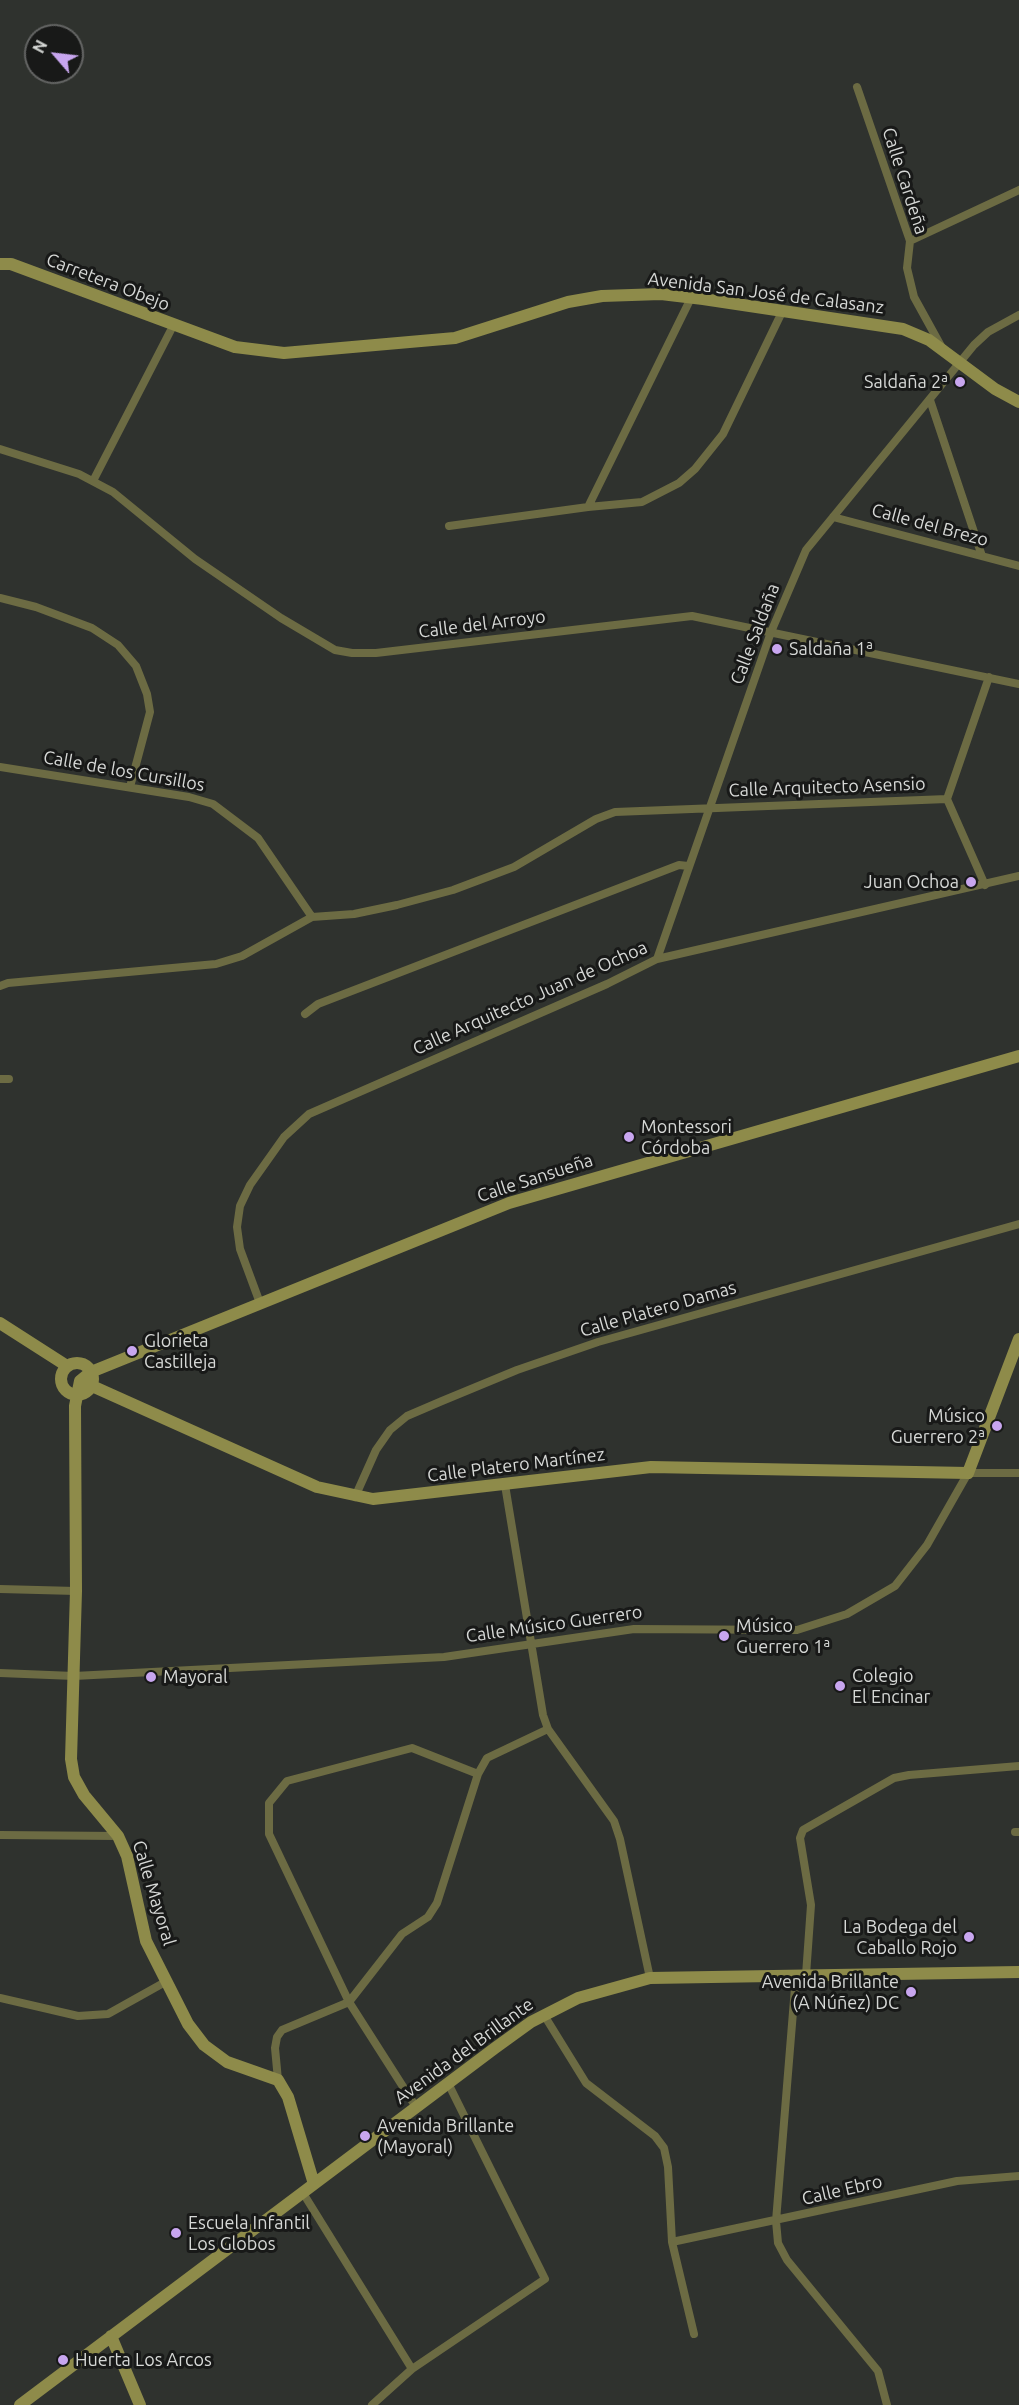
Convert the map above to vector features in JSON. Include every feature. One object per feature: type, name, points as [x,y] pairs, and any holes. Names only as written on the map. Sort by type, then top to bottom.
[{"type":"street","name":"Calle Cardeña","points":[[857,87],[910,241],[907,268],[914,297],[922,316],[945,351]]},
{"type":"street","points":[[910,241],[1019,190]]},
{"type":"street","name":"Carretera Obejo","points":[[5,264],[173,326],[93,481]]},
{"type":"street","name":"Avenida San José de Calasanz","points":[[173,326],[235,347],[284,353],[455,338],[568,302],[602,296],[661,294],[903,329],[929,340],[995,389],[1019,402]]},
{"type":"street","points":[[588,507],[691,298]]},
{"type":"street","points":[[449,526],[642,502],[670,489],[695,469],[723,434],[782,312]]},
{"type":"street","name":"Calle Saldaña","points":[[657,959],[771,632],[806,550],[959,363],[988,332],[1019,315]]},
{"type":"street","points":[[930,400],[982,556]]},
{"type":"street","name":"Calle del Arroyo","points":[[0,449],[79,474],[93,481],[126,502],[212,571],[319,642],[335,650],[352,654],[681,616],[705,618],[1019,684]]},
{"type":"street","name":"Calle del Brezo","points":[[833,517],[1019,566]]},
{"type":"street","points":[[0,598],[36,607],[92,628],[118,645],[136,666],[147,694],[150,712],[130,787]]},
{"type":"street","points":[[985,885],[947,799],[989,677]]},
{"type":"street","name":"Calle de los Cursillos","points":[[0,767],[201,800],[230,814],[258,837],[312,917]]},
{"type":"street","name":"Calle Arquitecto Asensio","points":[[708,808],[947,799]]},
{"type":"street","points":[[0,986],[8,983],[216,964],[242,956],[312,917],[354,914],[453,890],[514,867],[606,815],[708,808]]},
{"type":"street","points":[[305,1014],[318,1004],[679,865],[688,866]]},
{"type":"street","name":"Calle Arquitecto Juan de Ochoa","points":[[260,1303],[240,1249],[238,1216],[250,1185],[284,1137],[301,1119],[617,980],[657,959],[1019,876]]},
{"type":"street","name":"Calle Sansueña","points":[[86,1384],[91,1372],[509,1203],[1019,1056]]},
{"type":"street","name":"Calle Platero Damas","points":[[355,1497],[371,1459],[390,1430],[407,1416],[433,1404],[527,1366],[598,1342],[1019,1224]]},
{"type":"street","points":[[0,1323],[67,1366],[80,1364],[91,1372]]},
{"type":"street","name":"Calle Músico Guerrero","points":[[0,1673],[74,1676],[444,1657],[634,1629],[797,1629],[838,1617],[873,1601],[895,1586],[912,1567],[968,1473],[1019,1339]]},
{"type":"street","points":[[67,1366],[63,1372],[63,1384],[65,1389],[76,1395]]},
{"type":"street","name":"Calle Platero Martínez","points":[[86,1384],[317,1487],[355,1497],[388,1498],[651,1467],[968,1473]]},
{"type":"street","name":"Calle Mayoral","points":[[86,1384],[76,1395],[76,1591],[71,1759],[74,1777],[84,1795],[118,1836],[127,1856],[146,1941],[188,2024],[204,2045],[227,2062],[278,2079]]},
{"type":"street","points":[[968,1473],[1019,1473]]},
{"type":"street","points":[[505,1485],[531,1645],[548,1729],[614,1821],[620,1839],[650,1978]]},
{"type":"street","points":[[0,1589],[76,1591]]},
{"type":"street","points":[[314,2184],[288,2097],[278,2079],[275,2048],[277,2037],[282,2031],[349,2002],[402,1934],[428,1917],[437,1903],[478,1774],[487,1758],[548,1729]]},
{"type":"street","points":[[416,2108],[349,2002],[269,1834],[269,1803],[287,1781],[412,1748],[478,1774]]},
{"type":"street","points":[[887,2405],[878,2371],[781,2251],[776,2222],[801,1975],[811,1905],[800,1838],[803,1830],[894,1779],[909,1775],[1019,1766]]},
{"type":"street","points":[[0,1835],[118,1836]]},
{"type":"street","name":"Avenida del Brillante","points":[[20,2405],[448,2083],[544,2015],[578,1998],[650,1978],[1019,1972]]},
{"type":"street","points":[[0,1998],[78,2016],[108,2014],[166,1981]]},
{"type":"street","points":[[544,2015],[586,2083],[655,2136],[664,2148],[668,2167],[672,2242],[694,2334]]},
{"type":"street","points":[[372,2405],[412,2370],[545,2279],[448,2083]]},
{"type":"street","name":"Calle Ebro","points":[[672,2242],[776,2222],[957,2181],[1019,2176]]},
{"type":"street","points":[[303,2193],[412,2370]]},
{"type":"street","points":[[111,2336],[140,2405]]},
{"type":"place","name":"Saldaña 2ª","points":[[960,382]]},
{"type":"place","name":"Saldaña 1ª","points":[[777,649]]},
{"type":"place","name":"Juan Ochoa","points":[[971,882]]},
{"type":"place","name":"Montessori Córdoba","points":[[629,1137]]},
{"type":"place","name":"Glorieta Castilleja","points":[[132,1351]]},
{"type":"place","name":"Músico Guerrero 2ª","points":[[997,1426]]},
{"type":"place","name":"Músico Guerrero 1ª","points":[[724,1636]]},
{"type":"place","name":"Mayoral","points":[[151,1677]]},
{"type":"place","name":"Colegio El Encinar","points":[[840,1686]]},
{"type":"place","name":"La Bodega del Caballo Rojo","points":[[969,1937]]},
{"type":"place","name":"Avenida Brillante (A Núñez) DC","points":[[911,1992]]},
{"type":"place","name":"Avenida Brillante (Mayoral)","points":[[365,2136]]},
{"type":"place","name":"Escuela Infantil Los Globos","points":[[176,2233]]},
{"type":"place","name":"Huerta Los Arcos","points":[[63,2360]]}]
